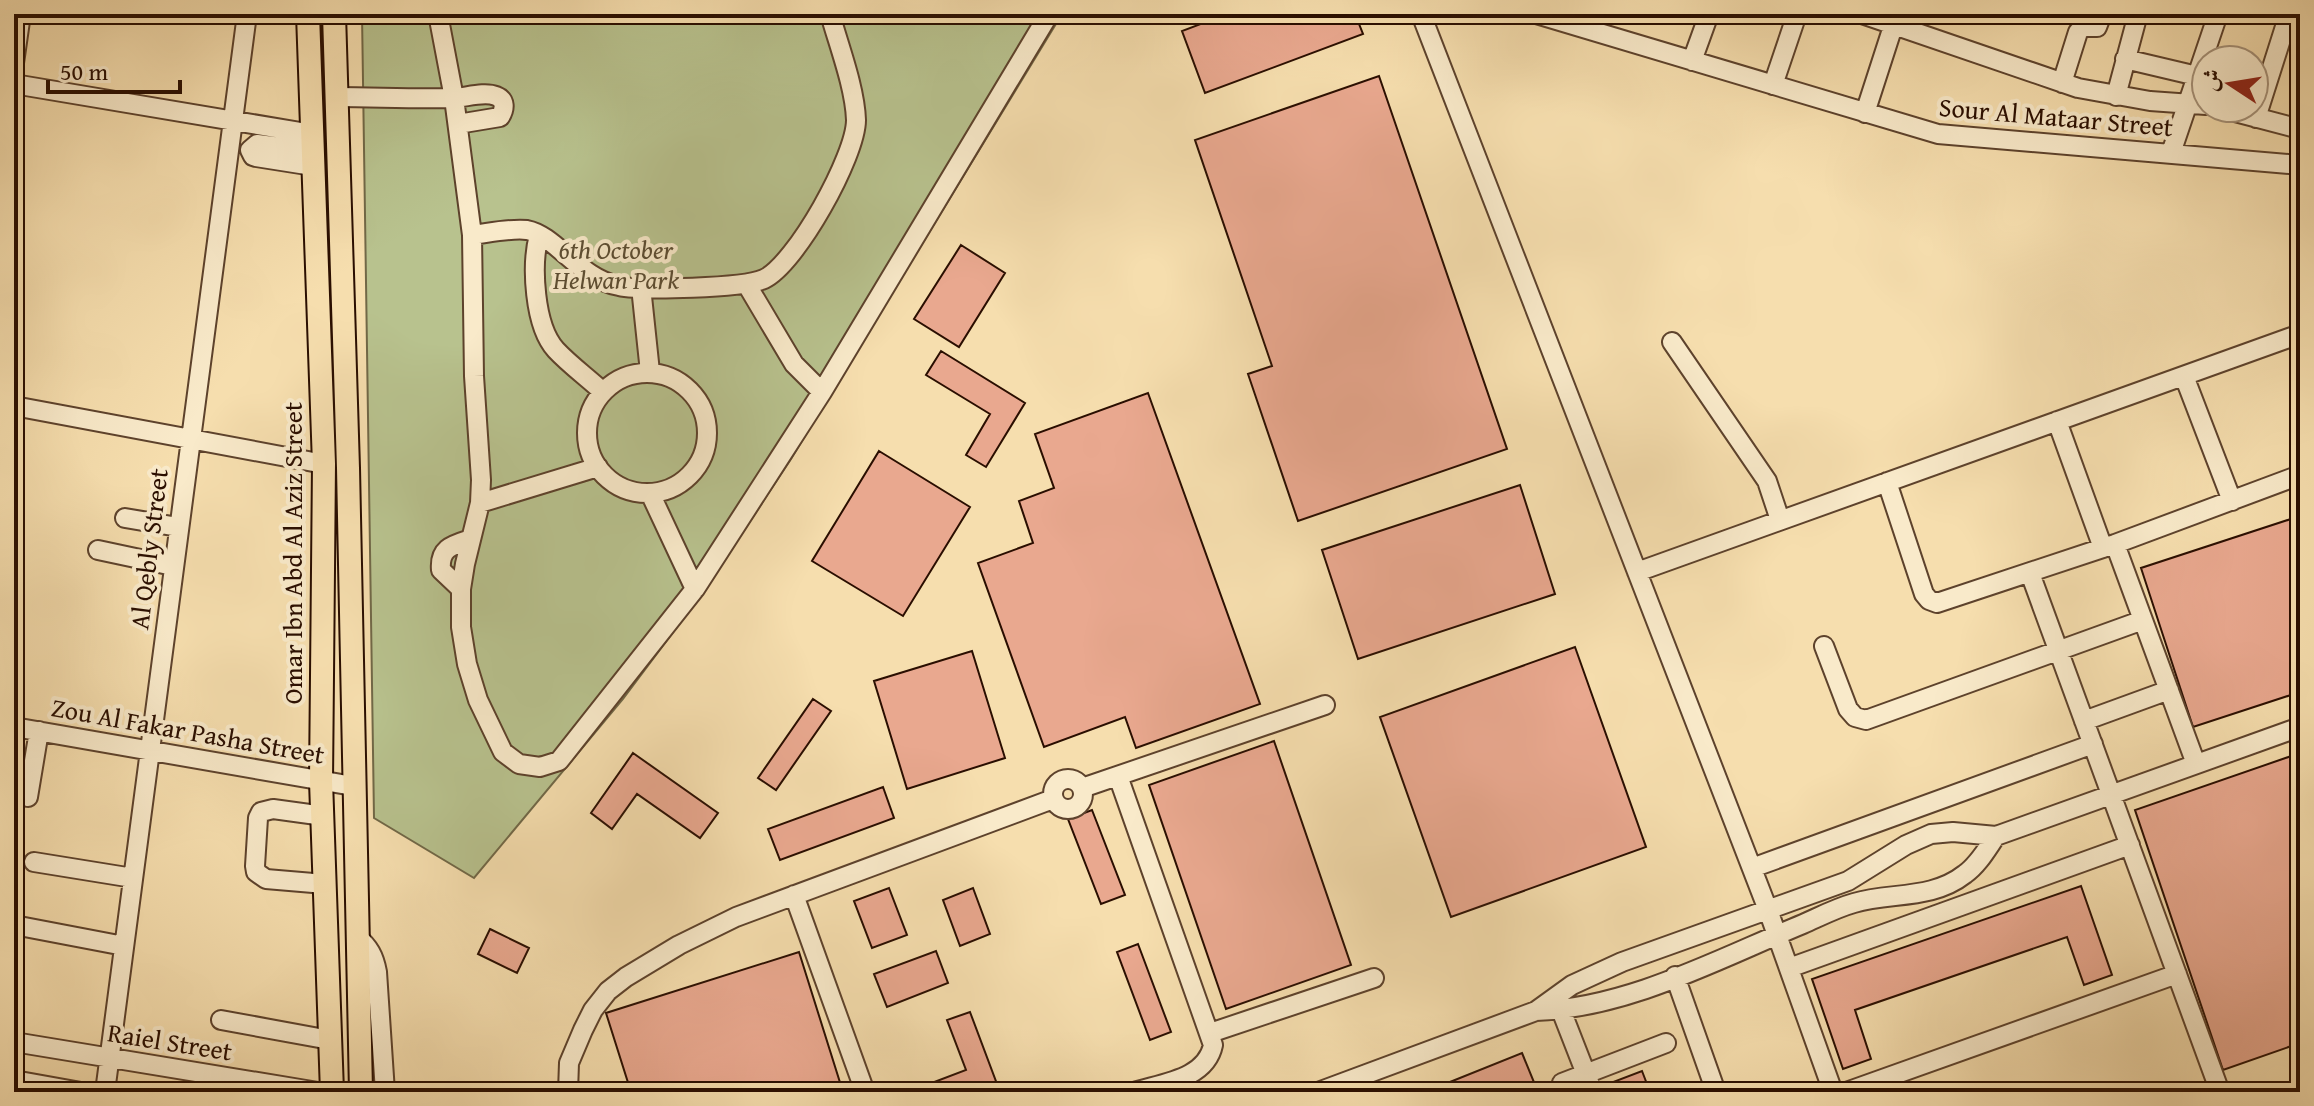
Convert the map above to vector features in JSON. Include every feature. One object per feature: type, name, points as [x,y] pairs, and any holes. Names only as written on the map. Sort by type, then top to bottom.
[{"type":"main road","name":"Omar Ibn Abd Al Aziz Street","points":[[308,14],[324,464],[321,781],[332,1092]]},
{"type":"main road","name":"Omar Ibn Abd Al Aziz Street","points":[[334,14],[348,468],[361,1092]]},
{"type":"street","points":[[14,63],[21,14]]},
{"type":"street","name":"Al Qebly Street","points":[[105,1092],[247,14]]},
{"type":"street","points":[[438,14],[454,98],[472,235],[474,376],[481,480],[480,503],[461,589],[463,639],[478,700],[503,752],[519,764],[540,767],[559,761],[695,589],[822,392],[1049,14]]},
{"type":"street","points":[[472,235],[516,230],[539,235],[586,272],[603,282],[622,287],[747,285],[764,279],[780,269],[791,254],[841,174],[852,148],[856,120],[830,14]]},
{"type":"street","points":[[1421,14],[1752,868],[1833,1092]]},
{"type":"street","name":"Sour Al Mataar Street","points":[[1536,14],[1591,21],[1692,61],[1938,134],[2300,165]]},
{"type":"street","points":[[1692,61],[1709,14]]},
{"type":"street","points":[[1773,85],[1797,14]]},
{"type":"street","points":[[1862,14],[1896,20],[2062,83],[2116,96],[2190,103]]},
{"type":"street","points":[[2062,83],[2078,32],[2083,27],[2097,27],[2102,14]]},
{"type":"street","points":[[2116,96],[2138,14]]},
{"type":"street","points":[[2208,44],[2218,14]]},
{"type":"street","points":[[2270,85],[2291,36],[2289,14]]},
{"type":"street","points":[[1865,113],[1896,20]]},
{"type":"street","points":[[2125,59],[2190,74]]},
{"type":"street","points":[[14,84],[231,120],[313,150]]},
{"type":"street","points":[[337,97],[454,98],[490,95],[503,102],[504,110],[500,117],[458,124]]},
{"type":"street","points":[[2171,153],[2190,117]]},
{"type":"street","points":[[2270,122],[2300,129]]},
{"type":"street","points":[[539,235],[534,265],[546,335],[555,349],[603,392]]},
{"type":"street","points":[[747,285],[794,364],[822,392]]},
{"type":"street","points":[[641,287],[650,372]]},
{"type":"street","points":[[1637,572],[2300,334]]},
{"type":"street","points":[[1672,342],[1767,481],[1780,520]]},
{"type":"street","points":[[650,372],[668,376],[684,385],[705,414],[708,432],[705,451],[691,474],[668,489],[650,493],[621,487],[598,467],[589,445],[588,420],[603,392],[624,377],[650,372]]},
{"type":"street","points":[[2184,376],[2232,501]]},
{"type":"street","points":[[14,406],[324,464]]},
{"type":"street","points":[[2057,421],[2143,620],[2196,764]]},
{"type":"street","points":[[480,503],[598,467]]},
{"type":"street","points":[[1887,482],[1924,594],[1929,600],[1945,602],[2109,546],[2300,475]]},
{"type":"street","points":[[650,493],[695,589]]},
{"type":"street","points":[[125,518],[178,527]]},
{"type":"street","points":[[98,550],[173,566]]},
{"type":"street","points":[[2030,573],[2220,1092]]},
{"type":"street","points":[[1824,646],[1848,709],[1855,717],[1866,720],[2143,620]]},
{"type":"street","points":[[2084,721],[2169,690]]},
{"type":"street","points":[[568,1092],[569,1063],[593,1010],[608,991],[626,977],[679,945],[736,917],[1053,799],[1052,792],[1060,781],[1073,779],[1082,788],[1325,705]]},
{"type":"street","name":"Zou Al Fakar Pasha Street","points":[[14,727],[353,786]]},
{"type":"street","points":[[1318,1092],[1536,1011],[1591,975],[1641,955],[1848,881],[1906,845],[1931,834],[1953,832],[1996,836],[2300,727]]},
{"type":"street","points":[[28,797],[39,731]]},
{"type":"street","points":[[1752,868],[2093,744]]},
{"type":"street","points":[[1118,776],[1213,1045],[1204,1066],[1194,1073],[1134,1092]]},
{"type":"street","points":[[324,816],[273,809],[261,812],[255,866],[256,872],[266,879],[325,884]]},
{"type":"street","points":[[1536,1011],[1600,1003],[1652,986],[1855,902],[1921,894],[1966,874],[1996,836]]},
{"type":"street","points":[[1789,968],[2130,845]]},
{"type":"street","points":[[34,862],[133,878]]},
{"type":"street","points":[[794,895],[865,1092]]},
{"type":"street","points":[[14,925],[124,946]]},
{"type":"street","points":[[357,937],[368,946],[375,958],[385,1092]]},
{"type":"street","points":[[1641,955],[1652,986]]},
{"type":"street","points":[[1846,1092],[2177,974]]},
{"type":"street","points":[[1675,976],[1716,1092]]},
{"type":"street","points":[[1210,1033],[1374,978]]},
{"type":"street","points":[[1561,1010],[1593,1092]]},
{"type":"street","points":[[221,1020],[330,1040]]},
{"type":"street","name":"Raiel Street","points":[[14,1042],[318,1092]]},
{"type":"street","points":[[1562,1083],[1666,1043]]},
{"type":"street","points":[[14,1080],[81,1092]]},
{"type":"green space","name":"6th October Helwan Park","points":[[362,14],[1062,14],[791,459],[704,591],[623,699],[474,878],[374,818]]},
{"type":"building","points":[[1212,14],[1355,14],[1363,34],[1205,93],[1182,31],[1214,19]]},
{"type":"building","points":[[1379,76],[1507,449],[1298,521],[1248,374],[1272,366],[1195,140]]},
{"type":"building","points":[[961,245],[1005,273],[959,347],[914,319]]},
{"type":"building","points":[[941,351],[1025,403],[986,467],[966,455],[990,414],[926,375]]},
{"type":"building","points":[[1148,393],[1260,704],[1136,748],[1125,717],[1044,747],[978,563],[1033,543],[1019,501],[1054,488],[1035,434]]},
{"type":"building","points":[[879,451],[970,507],[903,616],[812,561]]},
{"type":"building","points":[[1520,485],[1555,594],[1358,659],[1322,550]]},
{"type":"building","points":[[2300,516],[2300,692],[2193,727],[2141,568]]},
{"type":"building","points":[[1575,647],[1646,847],[1451,917],[1380,717]]},
{"type":"building","points":[[972,651],[1005,758],[907,789],[874,681]]},
{"type":"building","points":[[813,699],[831,711],[776,790],[758,778]]},
{"type":"building","points":[[1274,741],[1351,965],[1226,1009],[1149,785]]},
{"type":"building","points":[[633,753],[718,813],[700,838],[637,794],[612,829],[591,813]]},
{"type":"building","points":[[2300,753],[2300,1043],[2223,1070],[2135,810]]},
{"type":"building","points":[[883,787],[894,818],[780,860],[768,829]]},
{"type":"building","points":[[1092,810],[1125,895],[1101,904],[1068,819]]},
{"type":"building","points":[[2081,886],[2112,975],[2084,985],[2067,937],[1855,1010],[1871,1059],[1843,1069],[1812,979]]},
{"type":"building","points":[[889,888],[907,935],[872,948],[854,901]]},
{"type":"building","points":[[973,888],[990,934],[960,946],[943,900]]},
{"type":"building","points":[[490,929],[529,948],[517,973],[478,954]]},
{"type":"building","points":[[1138,944],[1171,1032],[1150,1040],[1117,952]]},
{"type":"building","points":[[936,951],[948,983],[887,1007],[874,974]]},
{"type":"building","points":[[799,952],[843,1092],[631,1092],[606,1013]]},
{"type":"building","points":[[970,1012],[1000,1092],[908,1092],[966,1070],[947,1020]]},
{"type":"building","points":[[1522,1053],[1538,1092],[1425,1092]]},
{"type":"building","points":[[1642,1071],[1650,1092],[1602,1092],[1600,1087]]},
{"type":"building","points":[[485,1085],[485,1092],[460,1092],[460,1086]]}]
